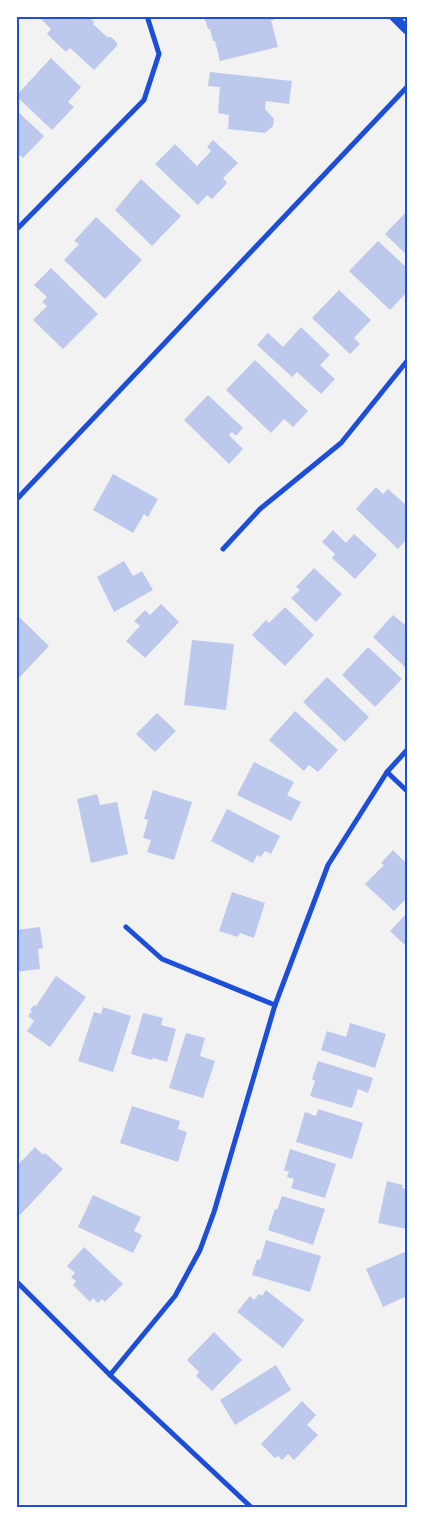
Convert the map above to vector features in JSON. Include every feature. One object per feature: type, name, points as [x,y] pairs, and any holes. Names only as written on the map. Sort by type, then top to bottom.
[{"type":"street","points":[[16,230],[144,100],[159,54],[147,16]]},
{"type":"street","points":[[393,16],[407,30]]},
{"type":"street","points":[[16,500],[407,87]]},
{"type":"street","points":[[223,549],[260,509],[341,443],[407,361]]},
{"type":"street","points":[[110,1375],[175,1296],[200,1250],[214,1212],[275,1005],[328,865],[386,772],[407,750]]},
{"type":"street","points":[[386,772],[407,791]]},
{"type":"street","points":[[126,927],[162,959],[275,1005]]},
{"type":"street","points":[[16,1281],[110,1375],[252,1508]]},
{"type":"building","points":[[38,16],[88,16],[94,22],[93,24],[107,37],[111,37],[117,43],[117,46],[94,70],[70,48],[66,52],[47,34],[51,29]]},
{"type":"building","points":[[273,16],[274,20],[271,20],[278,47],[220,61],[215,41],[213,41],[204,17]]},
{"type":"building","points":[[51,58],[81,87],[68,102],[74,107],[52,130],[16,96]]},
{"type":"building","points":[[210,72],[292,81],[289,104],[266,101],[265,109],[274,119],[273,126],[265,133],[228,129],[229,115],[218,113],[220,87],[208,86]]},
{"type":"building","points":[[16,110],[44,136],[23,158],[16,152]]},
{"type":"building","points":[[213,140],[238,163],[223,178],[227,183],[212,199],[207,195],[198,205],[155,164],[175,144],[197,166],[211,151],[207,147]]},
{"type":"building","points":[[141,179],[181,216],[152,246],[115,210]]},
{"type":"building","points":[[407,211],[407,255],[385,234]]},
{"type":"building","points":[[96,217],[142,260],[105,299],[64,260],[79,244],[74,241]]},
{"type":"building","points":[[378,241],[407,268],[407,292],[390,310],[349,271]]},
{"type":"building","points":[[51,268],[98,314],[63,349],[33,320],[47,306],[42,302],[47,297],[34,285]]},
{"type":"building","points":[[339,290],[371,320],[354,338],[360,344],[350,354],[312,318]]},
{"type":"building","points":[[301,327],[330,355],[320,365],[335,379],[321,394],[297,372],[292,377],[257,345],[268,333],[283,347]]},
{"type":"building","points":[[255,360],[308,411],[293,427],[284,419],[271,433],[226,390]]},
{"type":"building","points":[[208,395],[243,428],[236,436],[232,432],[229,435],[243,449],[229,464],[184,420]]},
{"type":"building","points":[[113,474],[158,499],[148,517],[144,514],[133,533],[93,510]]},
{"type":"building","points":[[376,487],[383,494],[388,489],[407,506],[407,539],[398,549],[356,509]]},
{"type":"building","points":[[333,530],[346,543],[354,534],[377,555],[355,579],[332,558],[335,554],[322,542]]},
{"type":"building","points":[[124,561],[133,576],[142,571],[153,590],[114,612],[97,577]]},
{"type":"building","points":[[314,568],[342,594],[316,622],[291,598],[300,590],[296,587]]},
{"type":"building","points":[[161,604],[179,622],[145,658],[126,641],[140,626],[134,621],[145,610],[150,615]]},
{"type":"building","points":[[285,607],[314,635],[285,666],[252,635],[266,620],[269,623]]},
{"type":"building","points":[[393,615],[405,625],[407,623],[407,669],[373,637]]},
{"type":"building","points":[[19,617],[49,646],[16,681],[16,620]]},
{"type":"building","points":[[192,640],[234,644],[226,710],[184,705]]},
{"type":"building","points":[[368,647],[402,679],[375,707],[342,675]]},
{"type":"building","points":[[327,677],[369,717],[345,742],[303,702]]},
{"type":"building","points":[[295,711],[338,750],[318,772],[309,765],[304,771],[269,740]]},
{"type":"building","points":[[157,713],[176,731],[155,752],[136,734]]},
{"type":"building","points":[[254,762],[294,782],[287,795],[301,802],[291,821],[237,795]]},
{"type":"building","points":[[153,790],[192,802],[174,860],[147,852],[151,840],[143,838],[148,820],[144,819]]},
{"type":"building","points":[[97,794],[100,805],[117,802],[128,854],[91,863],[77,799]]},
{"type":"building","points":[[227,809],[280,836],[271,854],[265,851],[261,857],[257,855],[253,863],[211,841]]},
{"type":"building","points":[[393,850],[407,864],[407,898],[394,911],[365,884],[384,865],[381,863]]},
{"type":"building","points":[[232,892],[265,903],[254,938],[240,933],[238,937],[219,931]]},
{"type":"building","points":[[407,913],[407,947],[390,931]]},
{"type":"building","points":[[40,927],[43,948],[38,949],[40,969],[16,972],[16,930]]},
{"type":"building","points":[[56,976],[86,997],[50,1047],[27,1031],[34,1021],[28,1016],[32,1011],[30,1010],[34,1005],[36,1006]]},
{"type":"building","points":[[103,1007],[131,1016],[113,1072],[78,1061],[94,1012],[101,1014]]},
{"type":"building","points":[[143,1013],[163,1018],[161,1025],[176,1029],[167,1062],[131,1054]]},
{"type":"building","points":[[350,1023],[386,1034],[375,1068],[321,1050],[327,1031],[346,1037]]},
{"type":"building","points":[[186,1033],[205,1038],[200,1056],[215,1061],[203,1098],[169,1088]]},
{"type":"building","points":[[318,1061],[373,1078],[368,1093],[358,1089],[352,1108],[310,1096],[315,1081],[312,1079]]},
{"type":"building","points":[[132,1106],[180,1121],[178,1129],[187,1132],[178,1162],[120,1143]]},
{"type":"building","points":[[318,1109],[363,1123],[352,1159],[296,1142],[305,1112],[316,1116]]},
{"type":"building","points":[[35,1147],[63,1169],[20,1215],[16,1212],[16,1167]]},
{"type":"building","points":[[290,1149],[336,1164],[325,1198],[291,1188],[294,1179],[287,1177],[289,1172],[284,1170]]},
{"type":"building","points":[[387,1181],[403,1185],[402,1188],[407,1189],[407,1229],[378,1223]]},
{"type":"building","points":[[93,1195],[141,1217],[134,1231],[142,1235],[133,1253],[78,1227]]},
{"type":"building","points":[[282,1196],[325,1209],[313,1245],[268,1230],[275,1209],[277,1210]]},
{"type":"building","points":[[266,1240],[321,1256],[310,1292],[252,1275],[257,1259],[260,1260]]},
{"type":"building","points":[[84,1247],[123,1284],[105,1302],[102,1299],[98,1303],[93,1298],[90,1302],[73,1285],[76,1281],[71,1277],[75,1273],[67,1266]]},
{"type":"building","points":[[407,1251],[407,1296],[383,1307],[366,1269]]},
{"type":"building","points":[[266,1290],[304,1320],[283,1348],[237,1312],[250,1296],[254,1300],[259,1294],[262,1296]]},
{"type":"building","points":[[214,1332],[242,1360],[212,1391],[196,1376],[199,1372],[187,1360]]},
{"type":"building","points":[[276,1365],[291,1390],[235,1425],[220,1400]]},
{"type":"building","points":[[302,1401],[316,1415],[307,1425],[318,1435],[294,1460],[288,1454],[282,1460],[278,1456],[275,1458],[261,1444]]}]
